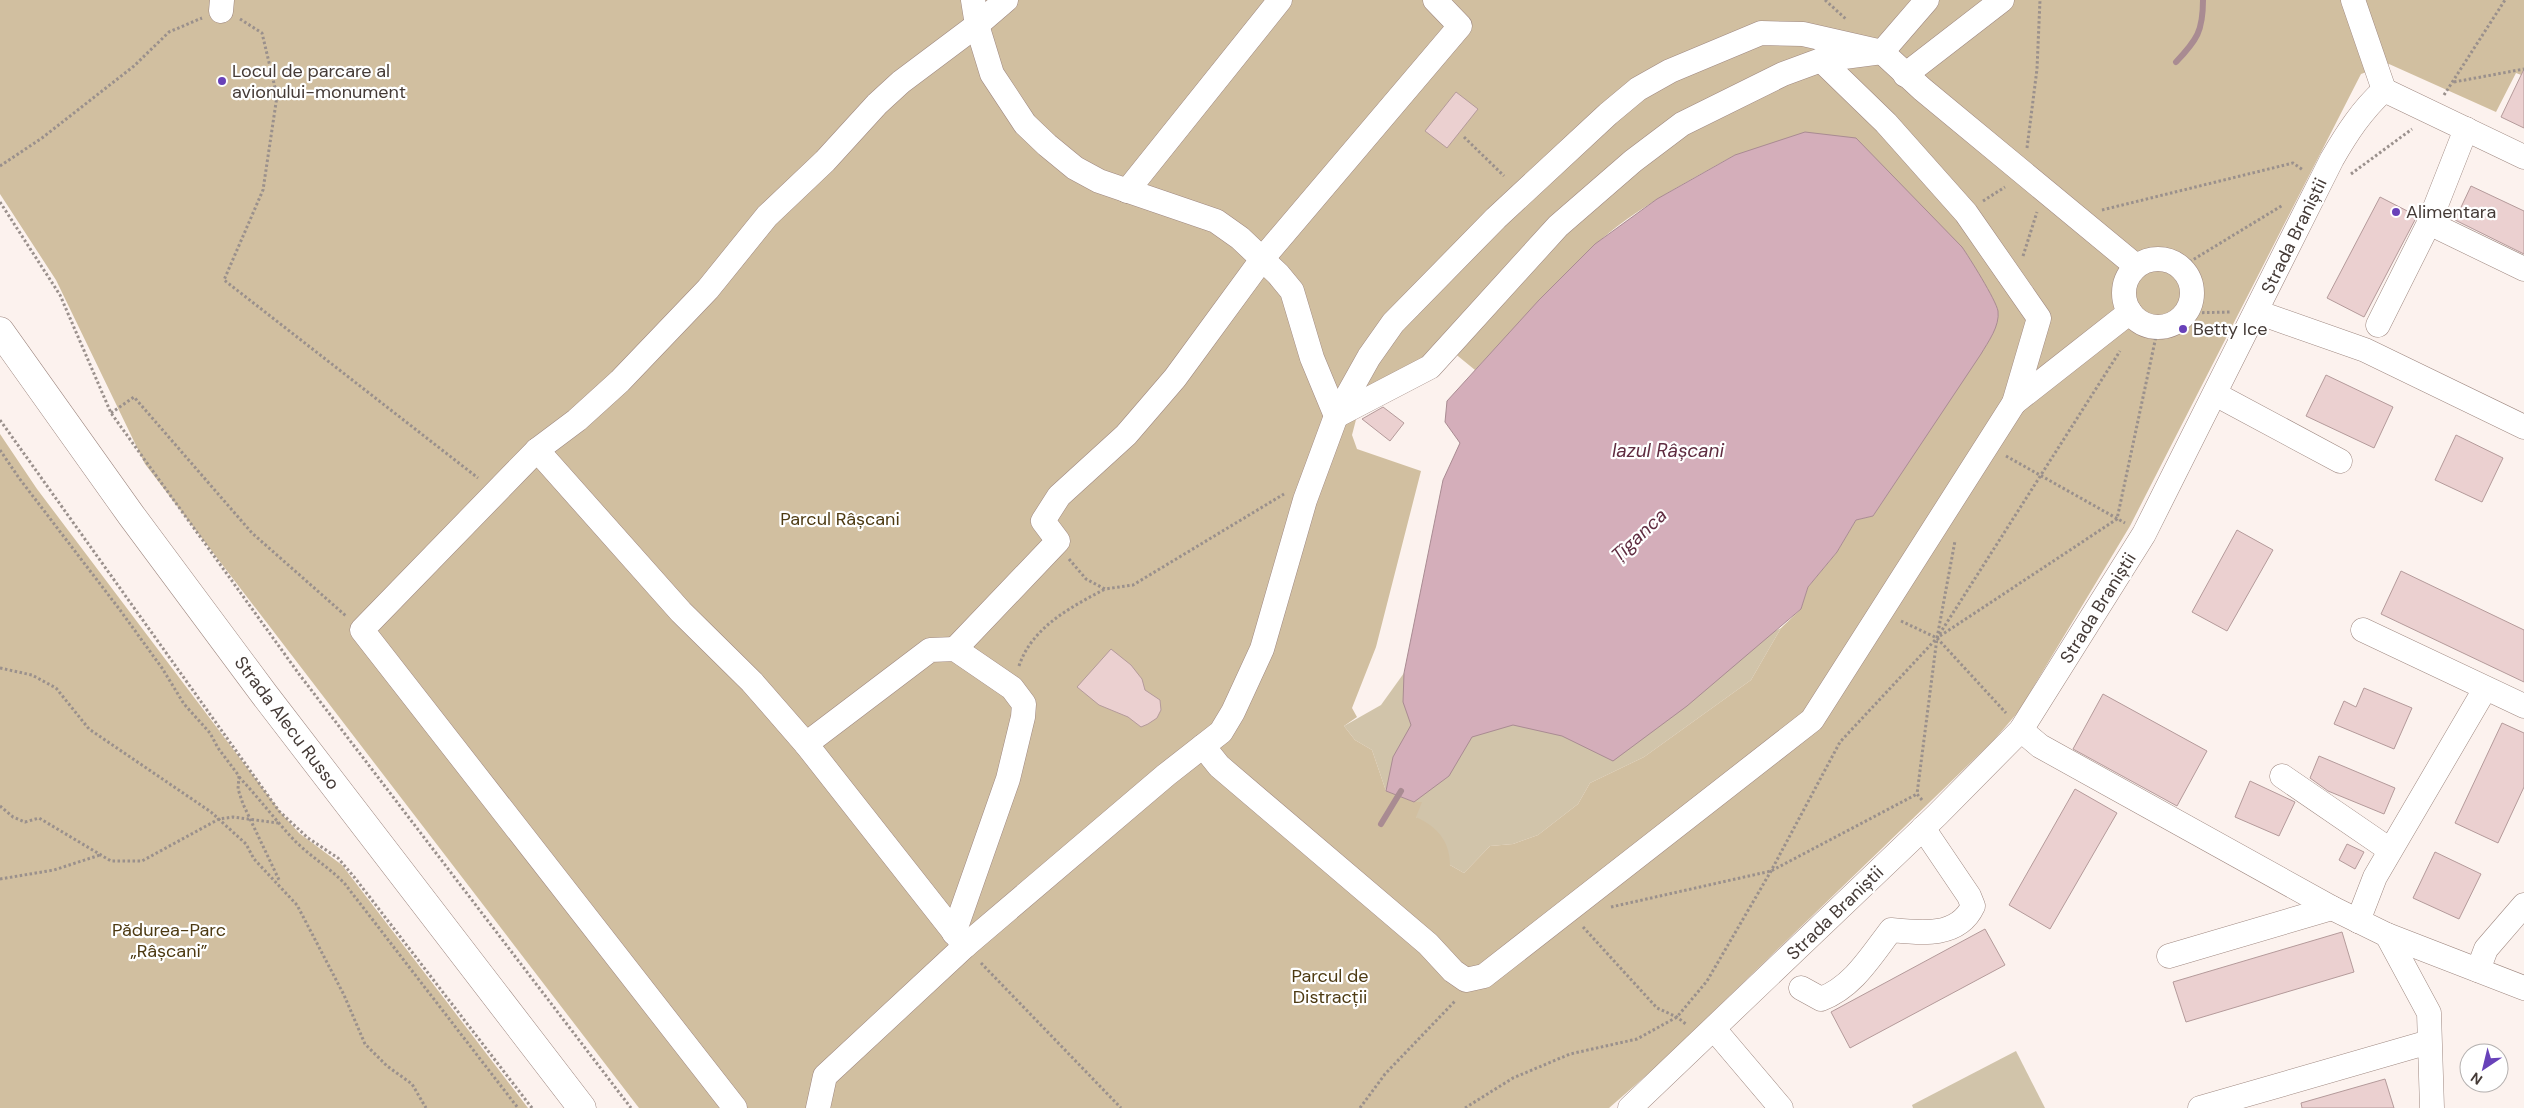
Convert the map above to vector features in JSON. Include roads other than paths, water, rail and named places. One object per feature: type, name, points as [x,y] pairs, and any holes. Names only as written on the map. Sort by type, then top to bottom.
[{"type":"main road","name":"Strada Alecu Russo","points":[[0,331],[131,515],[264,694],[582,1108]]},
{"type":"street","points":[[973,0],[977,26],[992,74],[1025,124],[1074,168],[1100,181],[1216,222],[1240,238],[1263,258],[1292,291],[1312,358],[1336,416]]},
{"type":"street","points":[[735,1108],[362,630],[537,450],[577,420],[620,381],[708,289],[767,216],[825,161],[877,104],[901,82],[977,26],[1006,0]]},
{"type":"street","points":[[1127,191],[1280,0]]},
{"type":"street","points":[[955,650],[1058,540],[1043,521],[1059,496],[1113,448],[1154,404],[1263,258],[1460,26],[1435,0]]},
{"type":"street","points":[[1336,416],[1430,367],[1558,226],[1633,160],[1682,124],[1783,74],[1821,60],[1882,52],[1927,0]]},
{"type":"street","points":[[1906,75],[2002,0]]},
{"type":"street","points":[[2353,0],[2384,90],[2524,157]]},
{"type":"street","points":[[818,1108],[825,1076],[960,940],[1221,732],[1262,649],[1314,476],[1336,416],[1369,357],[1393,323],[1496,218],[1608,114],[1638,90],[1670,71],[1761,33],[1803,34],[1882,52],[1906,75],[2136,266]]},
{"type":"street","points":[[1203,746],[1220,766],[1428,944],[1454,971],[1466,980],[1484,976],[1812,720],[2014,403],[2039,318],[1966,213],[1886,123],[1821,60]]},
{"type":"street","name":"Strada Braniștii","points":[[1630,1108],[1930,822],[2021,730],[2144,534],[2257,312],[2319,183],[2352,124],[2368,104],[2384,90]]},
{"type":"street","points":[[2378,325],[2429,223],[2466,129]]},
{"type":"street","points":[[2429,223],[2524,269]]},
{"type":"street","points":[[2014,403],[2143,321],[2169,326],[2179,320],[2187,312],[2191,304],[2192,284],[2181,267],[2173,261],[2154,258],[2136,266],[2125,283],[2124,293],[2143,321]]},
{"type":"street","points":[[2257,312],[2365,350],[2524,427]]},
{"type":"street","points":[[2215,394],[2340,461]]},
{"type":"street","points":[[537,450],[681,612],[752,682],[806,744],[960,940]]},
{"type":"street","points":[[2363,630],[2524,706]]},
{"type":"street","points":[[806,744],[930,650],[955,650],[1012,688],[1024,704],[1023,717],[1008,779],[960,940]]},
{"type":"street","points":[[2358,921],[2371,885],[2390,850],[2485,689]]},
{"type":"street","points":[[2021,730],[2040,746],[2332,908],[2387,935],[2524,988]]},
{"type":"street","points":[[2282,776],[2390,850]]},
{"type":"street","points":[[1801,988],[1821,999],[1834,995],[1856,975],[1890,930],[1919,933],[1942,931],[1958,924],[1969,915],[1973,906],[1969,896],[1930,822]]},
{"type":"street","points":[[2478,970],[2486,949],[2524,905]]},
{"type":"street","points":[[2169,956],[2332,908]]},
{"type":"street","points":[[2387,935],[2429,1013],[2432,1108]]},
{"type":"street","points":[[1709,1034],[1781,1108]]},
{"type":"street","points":[[2200,1108],[2430,1042]]},
{"type":"water","name":"Iazul Râșcani","points":[[1805,132],[1856,138],[1962,247],[1988,289],[1998,311],[1995,328],[1981,354],[1873,516],[1856,520],[1837,552],[1808,587],[1801,609],[1687,706],[1613,761],[1562,736],[1513,725],[1472,737],[1449,776],[1414,802],[1386,791],[1393,757],[1411,725],[1403,702],[1404,673],[1443,480],[1460,443],[1445,422],[1447,401],[1539,300],[1595,244],[1657,199],[1735,155]]},
{"type":"waterway","name":"Țîganca","points":[[2176,62],[2194,41],[2202,20],[2203,0]]},
{"type":"waterway","name":"Țîganca","points":[[1381,824],[1401,791]]},
{"type":"place","name":"Locul de parcare al avionului-monument","points":[[222,81]]},
{"type":"place","name":"Alimentara","points":[[2396,212]]},
{"type":"place","name":"Betty Ice","points":[[2183,329]]},
{"type":"park label","name":"Parcul Râșcani","points":[[840,519]]},
{"type":"park label","name":"Pădurea-Parc „Râșcani”","points":[[169,940]]},
{"type":"park label","name":"Parcul de Distracții","points":[[1330,986]]}]
